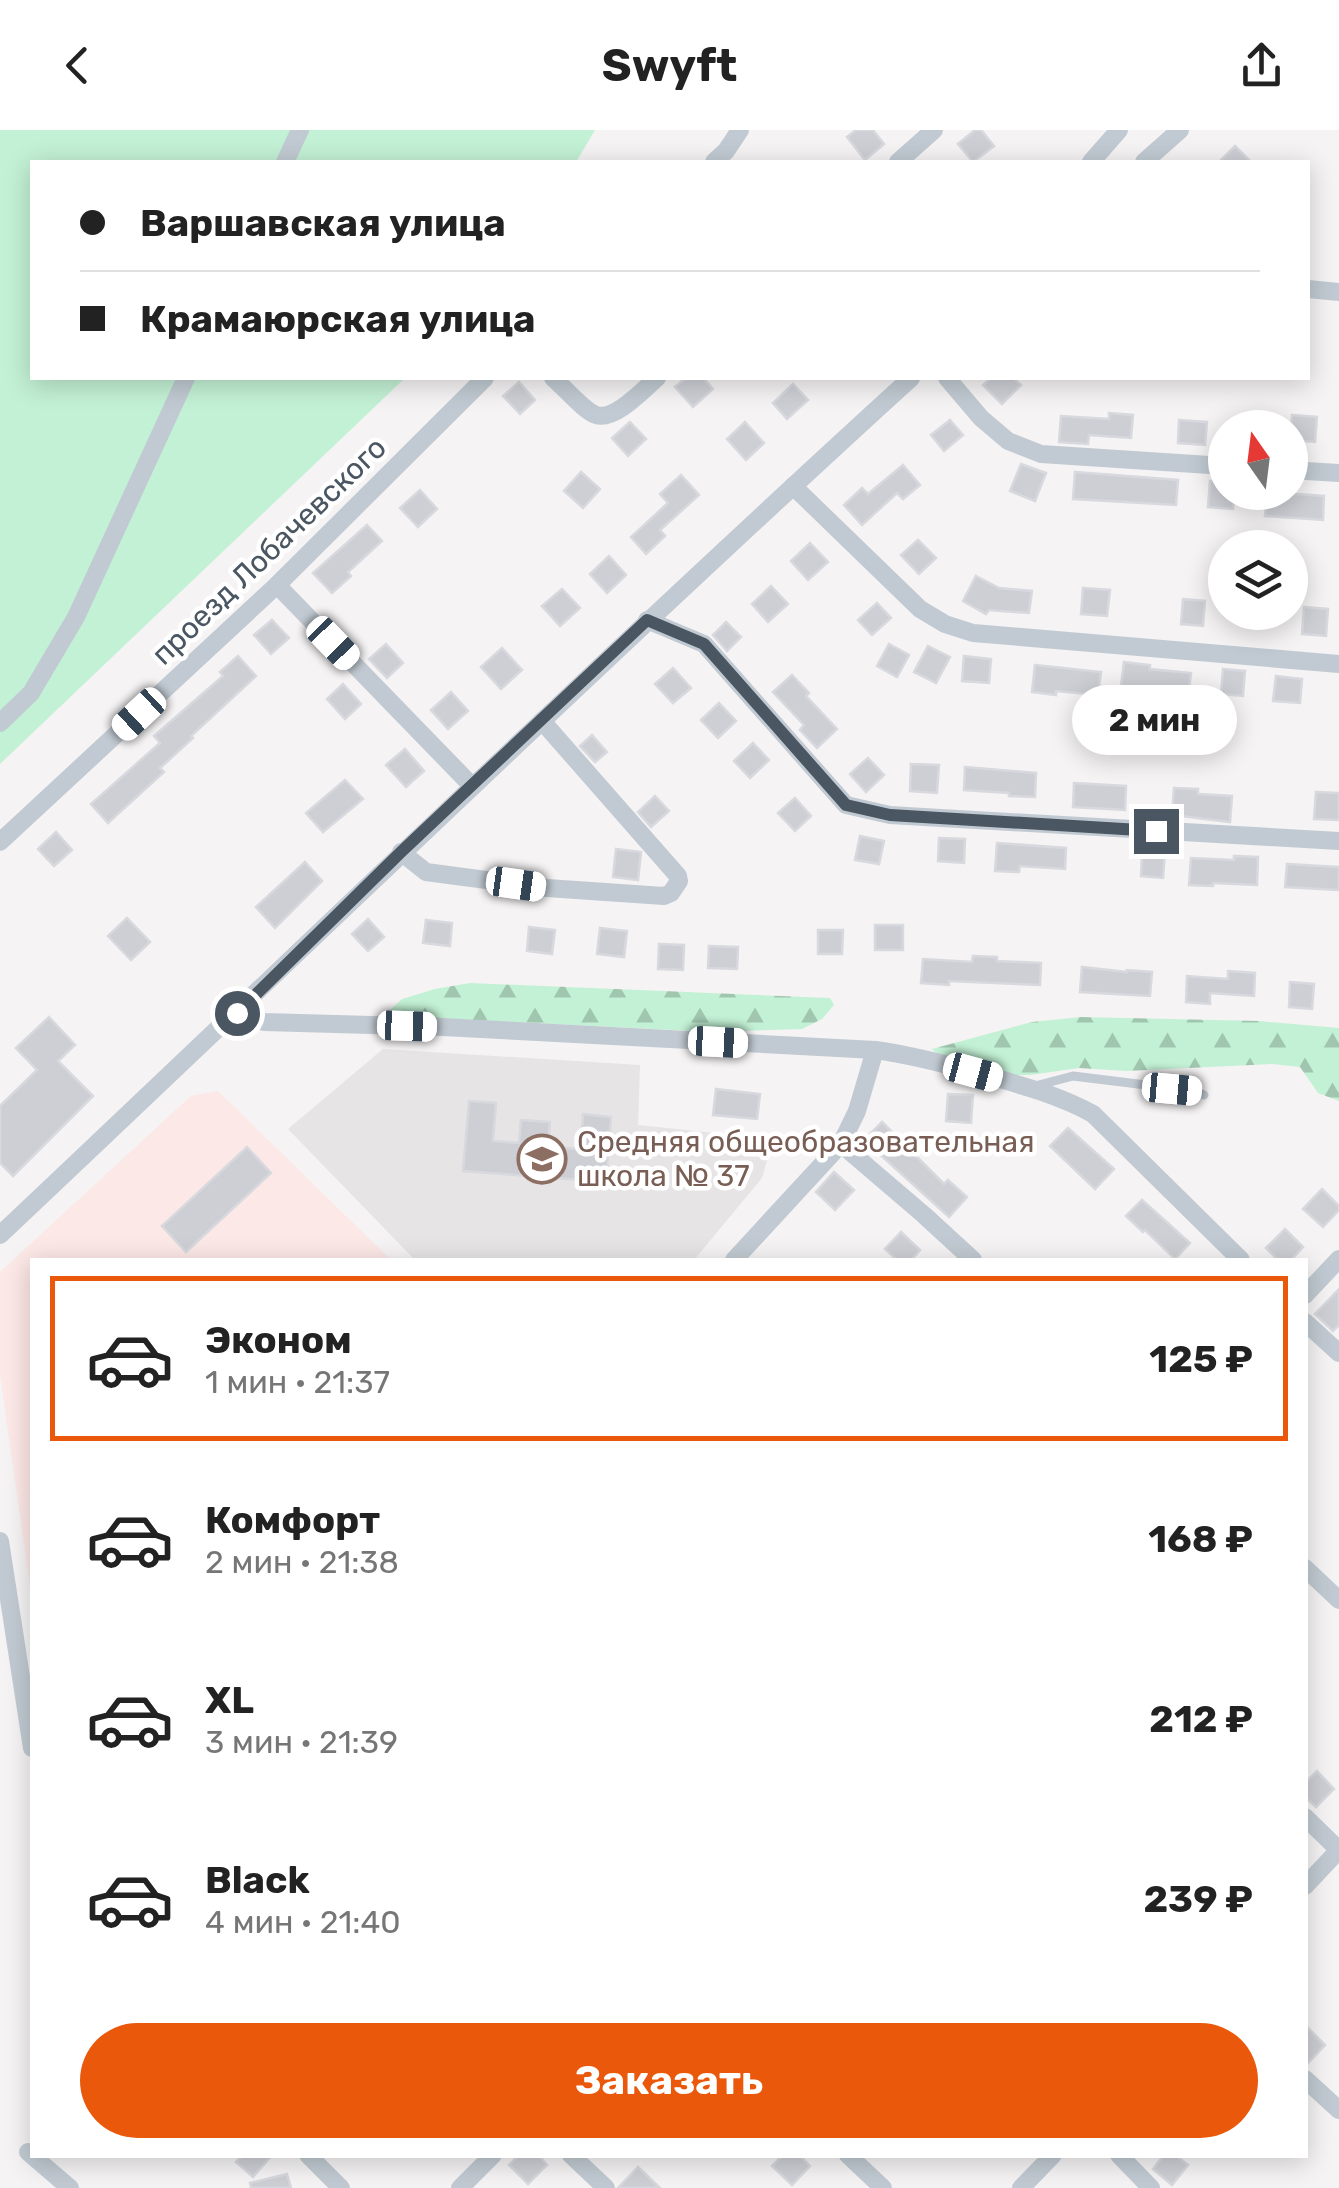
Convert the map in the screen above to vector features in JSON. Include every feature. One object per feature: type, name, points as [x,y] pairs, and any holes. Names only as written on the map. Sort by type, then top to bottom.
[{"type":"street","points":[[286,160],[300,130]]},
{"type":"street","points":[[726,159],[740,130]]},
{"type":"street","points":[[900,160],[934,130]]},
{"type":"street","points":[[1094,160],[1119,130]]},
{"type":"street","points":[[1146,160],[1180,130]]},
{"type":"street","points":[[1310,289],[1339,292]]},
{"type":"street","points":[[0,723],[31,693],[76,617],[185,380]]},
{"type":"street","name":"проезд Лобачевского","points":[[0,842],[277,585],[483,380]]},
{"type":"street","points":[[555,380],[593,414],[602,416],[613,414],[655,380]]},
{"type":"street","points":[[0,1236],[647,620],[909,380]]},
{"type":"street","points":[[949,380],[981,418],[1008,441],[1041,454],[1208,465]]},
{"type":"street","points":[[1308,471],[1339,473]]},
{"type":"street","points":[[793,486],[920,609],[945,624],[973,633],[1339,664]]},
{"type":"street","points":[[277,585],[472,786]]},
{"type":"street","points":[[647,620],[704,644],[846,805],[890,815],[1339,841]]},
{"type":"street","points":[[401,852],[426,872],[546,888],[664,896],[671,893],[677,887],[678,876],[542,721]]},
{"type":"street","points":[[237,1013],[264,1022],[443,1028],[914,1055],[1068,1100],[1092,1114],[1239,1258]]},
{"type":"street","points":[[736,1258],[841,1144],[857,1111],[874,1050]]},
{"type":"street","points":[[841,1144],[971,1258]]},
{"type":"street","points":[[1308,1292],[1339,1259]]},
{"type":"street","points":[[1308,1325],[1339,1353]]},
{"type":"street","points":[[0,1541],[30,1735]]},
{"type":"street","points":[[1308,1571],[1339,1600]]},
{"type":"street","points":[[1308,1821],[1339,1850],[1308,1883]]},
{"type":"street","points":[[1308,2082],[1339,2110]]},
{"type":"street","points":[[35,2158],[70,2188]]},
{"type":"street","points":[[311,2158],[342,2188]]},
{"type":"street","points":[[460,2188],[490,2158]]},
{"type":"street","points":[[574,2158],[606,2188]]},
{"type":"street","points":[[851,2158],[883,2188]]},
{"type":"street","points":[[1021,2188],[1050,2158]]},
{"type":"street","points":[[1122,2158],[1152,2188]]},
{"type":"lane","points":[[1031,1088],[1073,1076],[1204,1095]]},
{"type":"shaded area","name":"Средняя общеобразовательная школа № 37","points":[[383,1049],[640,1065],[638,1125],[773,1139],[762,1178],[696,1258],[413,1258],[288,1129]]},
{"type":"shaded area","points":[[218,1091],[389,1258],[30,1258],[30,1586],[0,1374],[0,1272],[191,1096]]},
{"type":"green space","points":[[0,130],[595,130],[577,160],[30,160],[30,380],[403,380],[0,764]]},
{"type":"green space","points":[[470,983],[830,998],[834,1005],[822,1019],[802,1029],[714,1032],[396,1016],[390,1010],[402,999]]},
{"type":"green space","points":[[1081,1017],[1259,1021],[1339,1028],[1339,1101],[1318,1093],[1300,1067],[1272,1064],[1126,1071],[1079,1068],[1013,1075],[937,1054],[932,1049],[1032,1022]]},
{"type":"building","points":[[856,130],[873,130],[884,144],[865,160],[847,137]]},
{"type":"building","points":[[975,130],[981,130],[994,146],[971,160],[958,144]]},
{"type":"building","points":[[1235,146],[1249,160],[1221,160]]},
{"type":"building","points":[[684,380],[705,380],[713,389],[693,407],[675,387]]},
{"type":"building","points":[[989,380],[1015,380],[1021,385],[1002,404],[983,385]]},
{"type":"building","points":[[519,382],[535,400],[520,414],[503,396]]},
{"type":"building","points":[[793,384],[808,400],[787,419],[773,403]]},
{"type":"building","points":[[1109,413],[1133,415],[1131,438],[1089,435],[1088,444],[1059,442],[1061,416],[1109,419]]},
{"type":"building","points":[[1308,416],[1317,417],[1315,442],[1308,441]]},
{"type":"building","points":[[950,420],[963,435],[944,451],[931,435]]},
{"type":"building","points":[[1179,420],[1207,422],[1205,445],[1178,443]]},
{"type":"building","points":[[630,422],[646,439],[628,456],[612,438]]},
{"type":"building","points":[[745,422],[764,443],[746,460],[727,439]]},
{"type":"building","points":[[1021,464],[1046,473],[1035,501],[1010,491]]},
{"type":"building","points":[[903,465],[920,485],[903,499],[897,493],[862,525],[844,505],[862,488],[868,494]]},
{"type":"building","points":[[581,472],[600,489],[583,508],[564,491]]},
{"type":"building","points":[[1075,472],[1178,480],[1176,505],[1073,499]]},
{"type":"building","points":[[681,475],[699,495],[660,530],[665,536],[646,554],[631,537],[668,503],[660,494]]},
{"type":"building","points":[[420,490],[437,509],[418,527],[400,508]]},
{"type":"building","points":[[1308,495],[1324,496],[1323,520],[1265,516],[1266,510],[1308,510]]},
{"type":"building","points":[[367,525],[382,541],[348,572],[351,576],[332,593],[313,573]]},
{"type":"building","points":[[918,540],[936,558],[919,574],[901,555]]},
{"type":"building","points":[[810,543],[828,562],[808,580],[791,561]]},
{"type":"building","points":[[609,556],[626,575],[607,593],[590,574]]},
{"type":"building","points":[[976,576],[999,588],[1032,591],[1029,613],[989,610],[986,614],[963,601]]},
{"type":"building","points":[[771,586],[788,604],[768,622],[752,604]]},
{"type":"building","points":[[1083,588],[1110,590],[1107,616],[1081,614]]},
{"type":"building","points":[[562,589],[580,608],[560,626],[542,606]]},
{"type":"building","points":[[1183,599],[1205,601],[1203,626],[1181,624]]},
{"type":"building","points":[[877,603],[891,618],[872,635],[858,620]]},
{"type":"building","points":[[1308,607],[1328,609],[1326,636],[1302,634],[1302,630],[1308,630]]},
{"type":"building","points":[[272,620],[289,638],[271,654],[254,635]]},
{"type":"building","points":[[726,622],[741,637],[727,651],[713,635]]},
{"type":"building","points":[[386,644],[403,663],[387,678],[369,659]]},
{"type":"building","points":[[889,644],[909,655],[897,677],[877,666]]},
{"type":"building","points":[[928,646],[950,657],[936,683],[914,672]]},
{"type":"building","points":[[502,648],[522,670],[501,689],[481,667]]},
{"type":"building","points":[[238,656],[256,676],[160,768],[164,772],[108,823],[91,804],[160,743],[154,736],[223,676],[220,672]]},
{"type":"building","points":[[964,656],[991,659],[989,683],[962,681]]},
{"type":"building","points":[[1124,662],[1191,673],[1188,697],[1121,686]]},
{"type":"building","points":[[1035,665],[1101,672],[1098,695],[1032,692]]},
{"type":"building","points":[[673,668],[691,688],[673,703],[655,684]]},
{"type":"building","points":[[1223,669],[1245,671],[1243,696],[1221,694]]},
{"type":"building","points":[[792,675],[837,729],[817,748],[800,730],[804,725],[773,692]]},
{"type":"building","points":[[1276,676],[1302,679],[1300,703],[1273,701]]},
{"type":"building","points":[[343,684],[361,704],[345,719],[327,699]]},
{"type":"building","points":[[451,692],[468,711],[448,729],[431,710]]},
{"type":"building","points":[[719,703],[736,721],[718,738],[701,720]]},
{"type":"building","points":[[592,735],[607,752],[595,762],[580,746]]},
{"type":"building","points":[[753,743],[769,760],[750,778],[734,761]]},
{"type":"building","points":[[405,749],[424,771],[406,787],[386,765]]},
{"type":"building","points":[[868,758],[884,775],[866,792],[850,774]]},
{"type":"building","points":[[911,764],[939,765],[937,793],[910,791]]},
{"type":"building","points":[[965,767],[1036,773],[1035,797],[964,790]]},
{"type":"building","points":[[345,780],[363,799],[323,832],[306,813]]},
{"type":"building","points":[[1074,783],[1126,786],[1125,810],[1073,807]]},
{"type":"building","points":[[1174,788],[1232,796],[1230,822],[1172,815]]},
{"type":"building","points":[[1316,792],[1339,793],[1339,820],[1314,819]]},
{"type":"building","points":[[655,796],[669,811],[651,827],[638,812]]},
{"type":"building","points":[[795,798],[811,816],[795,831],[778,813]]},
{"type":"building","points":[[56,832],[72,850],[54,866],[38,849]]},
{"type":"building","points":[[860,836],[884,841],[879,864],[855,860]]},
{"type":"building","points":[[939,838],[965,839],[964,863],[938,861]]},
{"type":"building","points":[[997,843],[1066,848],[1065,869],[1020,866],[1019,872],[995,871]]},
{"type":"building","points":[[616,849],[641,852],[638,880],[613,877]]},
{"type":"building","points":[[1142,852],[1165,853],[1163,878],[1141,876]]},
{"type":"building","points":[[1234,856],[1258,857],[1257,885],[1189,885],[1191,858],[1234,860]]},
{"type":"building","points":[[305,862],[322,881],[275,928],[256,907]]},
{"type":"building","points":[[1287,864],[1339,867],[1339,890],[1285,887]]},
{"type":"building","points":[[127,918],[150,942],[131,960],[108,936]]},
{"type":"building","points":[[368,919],[384,937],[368,951],[352,934]]},
{"type":"building","points":[[426,920],[452,923],[450,946],[423,943]]},
{"type":"building","points":[[875,925],[903,925],[903,950],[875,950]]},
{"type":"building","points":[[529,927],[555,930],[552,954],[527,951]]},
{"type":"building","points":[[600,928],[627,931],[624,957],[597,954]]},
{"type":"building","points":[[818,930],[843,930],[842,954],[818,954]]},
{"type":"building","points":[[659,944],[684,945],[683,970],[658,969]]},
{"type":"building","points":[[709,946],[738,947],[737,969],[708,968]]},
{"type":"building","points":[[973,956],[1041,963],[1040,985],[921,983],[923,959],[972,962]]},
{"type":"building","points":[[1082,967],[1152,972],[1150,996],[1080,992]]},
{"type":"building","points":[[1228,971],[1255,973],[1254,996],[1210,993],[1210,1004],[1186,1002],[1187,976],[1228,979]]},
{"type":"building","points":[[1290,982],[1314,984],[1312,1009],[1289,1007]]},
{"type":"building","points":[[49,1017],[75,1045],[58,1061],[93,1096],[13,1176],[0,1163],[0,1106],[37,1070],[16,1048]]},
{"type":"building","points":[[716,1089],[760,1094],[757,1119],[713,1115]]},
{"type":"building","points":[[948,1094],[973,1095],[971,1123],[946,1121]]},
{"type":"building","points":[[469,1101],[496,1103],[493,1141],[519,1143],[521,1120],[550,1122],[548,1147],[581,1149],[583,1114],[611,1117],[606,1182],[463,1171]]},
{"type":"building","points":[[882,1122],[944,1184],[948,1180],[967,1197],[949,1217],[864,1140]]},
{"type":"building","points":[[1068,1128],[1114,1169],[1095,1189],[1050,1146]]},
{"type":"building","points":[[247,1147],[271,1173],[186,1252],[162,1226]]},
{"type":"building","points":[[834,1172],[854,1190],[835,1210],[816,1192]]},
{"type":"building","points":[[1322,1189],[1339,1206],[1323,1227],[1303,1209]]},
{"type":"building","points":[[1142,1200],[1190,1243],[1174,1258],[1126,1216]]},
{"type":"building","points":[[1285,1229],[1303,1247],[1293,1258],[1276,1258],[1266,1248]]},
{"type":"building","points":[[901,1232],[920,1250],[913,1258],[895,1258],[885,1249]]},
{"type":"building","points":[[1339,1289],[1339,1325],[1333,1331],[1315,1314]]},
{"type":"building","points":[[1317,1771],[1334,1789],[1316,1807],[1308,1800],[1308,1780]]},
{"type":"building","points":[[1308,2028],[1325,2045],[1308,2063]]},
{"type":"building","points":[[240,2158],[269,2158],[253,2177],[236,2162]]},
{"type":"building","points":[[516,2158],[541,2158],[547,2165],[528,2184],[509,2165]]},
{"type":"building","points":[[780,2158],[802,2158],[810,2166],[792,2185],[772,2166]]},
{"type":"building","points":[[1162,2158],[1179,2158],[1188,2165],[1172,2185],[1153,2169]]},
{"type":"building","points":[[638,2167],[660,2188],[618,2188]]},
{"type":"building","points":[[287,2174],[291,2188],[251,2188],[250,2183]]},
{"type":"place","name":"Средняя общеобразовательная школа № 37","points":[[542,1159]]},
{"type":"route","points":[[237,1013],[647,620],[704,644],[846,805],[890,815],[1156,831]]}]
